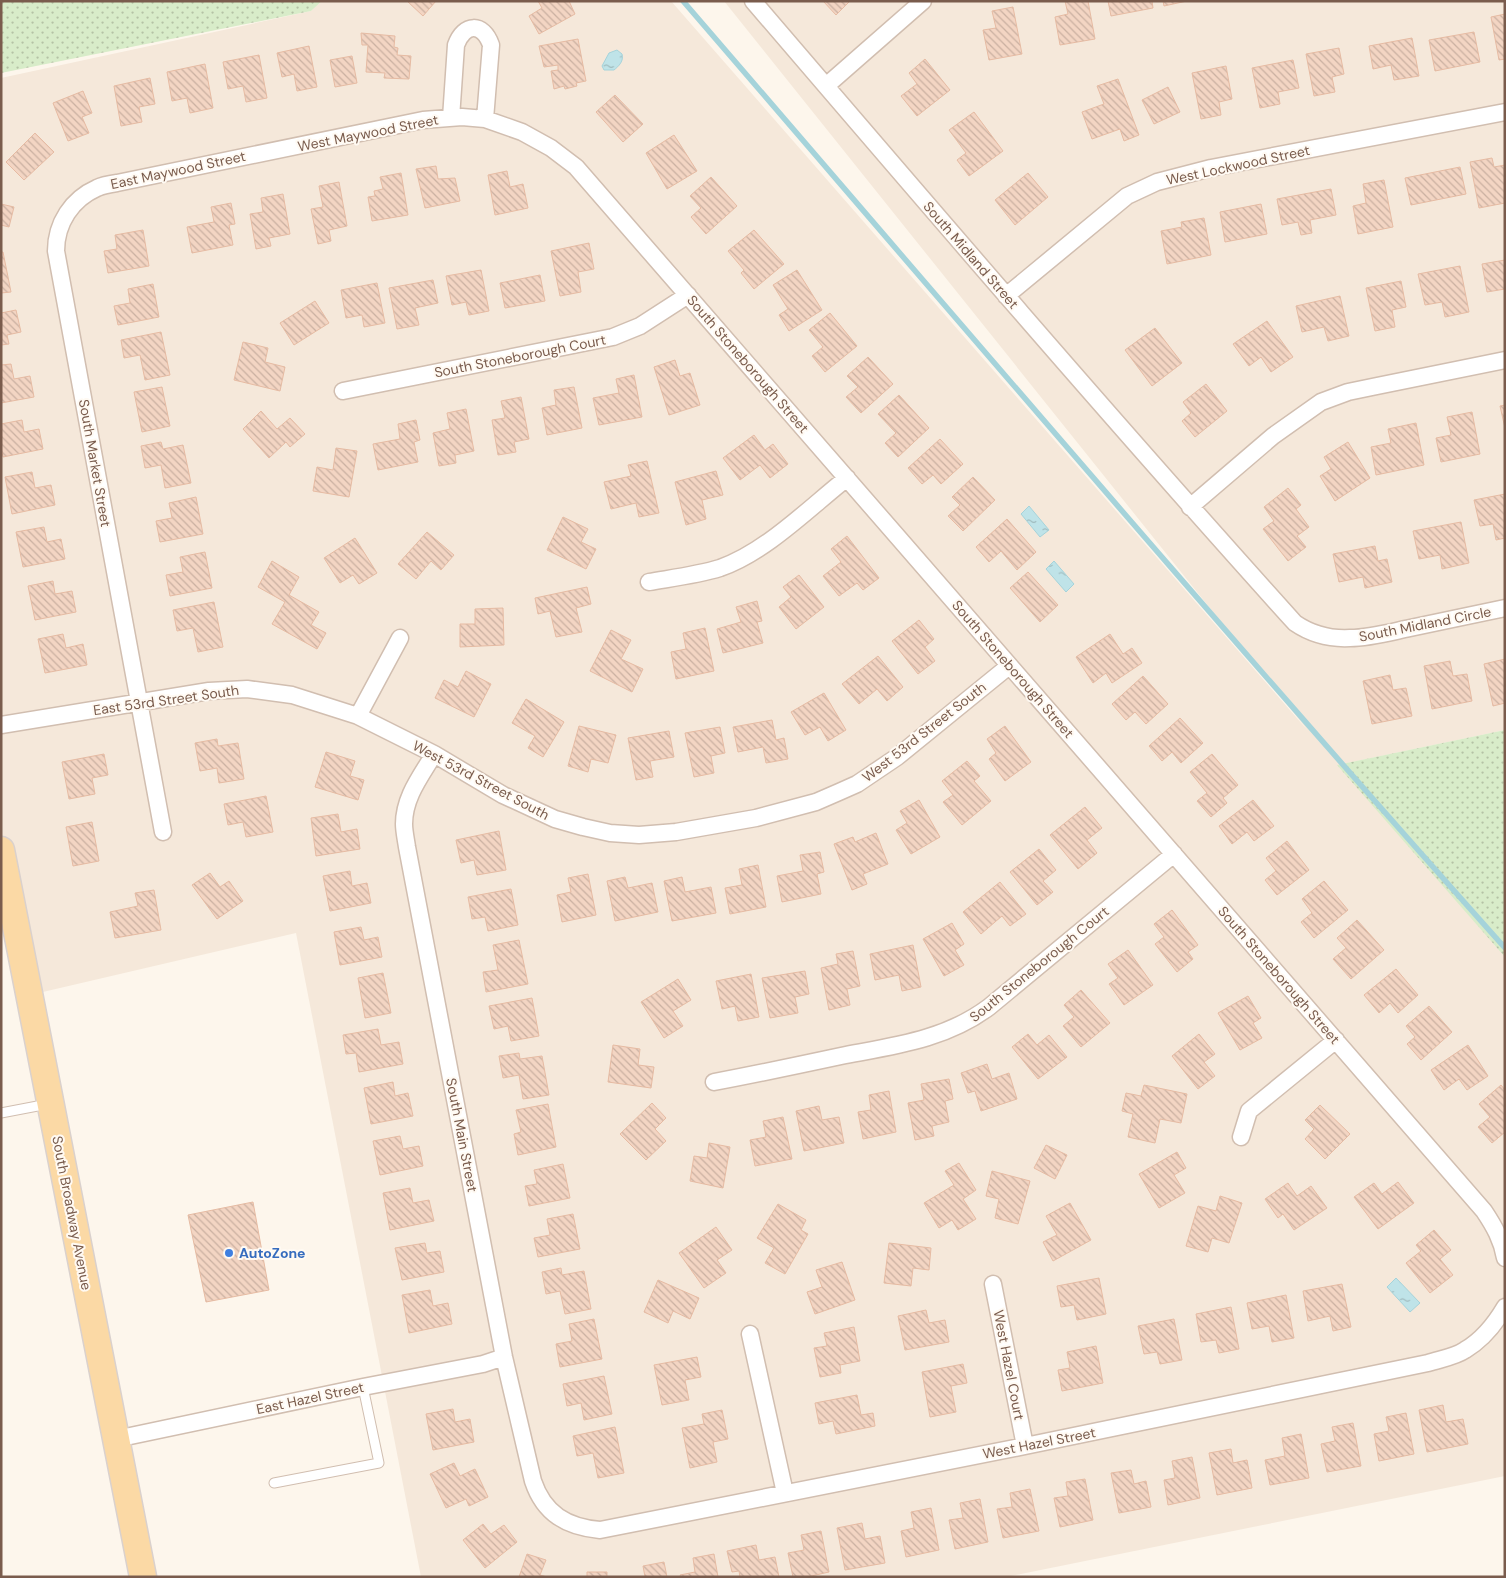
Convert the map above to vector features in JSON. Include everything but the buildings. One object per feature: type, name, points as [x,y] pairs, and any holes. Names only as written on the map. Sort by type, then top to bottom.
[{"type":"main road","name":"South Broadway Avenue","points":[[1,850],[142,1577]]},
{"type":"street","name":"South Midland Street","points":[[753,1],[1190,507]]},
{"type":"street","points":[[826,86],[923,1]]},
{"type":"street","points":[[451,118],[456,45],[459,35],[469,28],[478,28],[488,35],[491,45],[485,119]]},
{"type":"street","name":"West Lockwood Street","points":[[1006,296],[1127,196],[1157,182],[1211,168],[1505,112]]},
{"type":"street","name":"West Maywood Street","points":[[281,149],[423,120],[451,118],[485,119]]},
{"type":"street","name":"South Stoneborough Street","points":[[485,119],[522,132],[551,148],[576,167],[1484,1211],[1497,1230],[1503,1245],[1505,1258]]},
{"type":"street","name":"East Maywood Street","points":[[61,223],[80,198],[98,187],[281,149]]},
{"type":"street","name":"South Market Street","points":[[61,223],[56,238],[56,251],[163,832]]},
{"type":"street","name":"South Stoneborough Court","points":[[343,392],[613,338],[640,326],[688,295]]},
{"type":"street","points":[[1190,507],[1273,436],[1320,402],[1348,392],[1505,360]]},
{"type":"street","points":[[649,582],[696,574],[719,568],[738,560],[764,546],[847,478]]},
{"type":"street","name":"South Midland Circle","points":[[1190,507],[1295,623],[1319,635],[1334,638],[1350,638],[1385,634],[1505,608]]},
{"type":"street","points":[[358,716],[400,638]]},
{"type":"street","name":"West 53rd Street South","points":[[358,716],[434,754],[503,795],[555,819],[610,833],[639,835],[676,832],[756,818],[816,802],[857,784],[896,757],[1010,666]]},
{"type":"street","name":"East 53rd Street South","points":[[1,725],[209,691],[246,689],[292,696],[358,716]]},
{"type":"street","name":"South Main Street","points":[[434,754],[410,794],[405,811],[405,835],[504,1357],[533,1481],[537,1493],[554,1514]]},
{"type":"street","name":"South Stoneborough Court","points":[[714,1082],[919,1041],[957,1027],[989,1008],[1174,854]]},
{"type":"street","points":[[1241,1137],[1249,1111],[1336,1040]]},
{"type":"street","name":"West Hazel Court","points":[[992,1284],[1025,1446]]},
{"type":"street","name":"West Hazel Street","points":[[554,1514],[574,1526],[600,1530],[1025,1446],[1428,1363],[1464,1351],[1488,1331],[1505,1307]]},
{"type":"street","points":[[750,1334],[784,1493]]},
{"type":"street","name":"East Hazel Street","points":[[116,1439],[483,1364],[504,1357]]},
{"type":"lane","points":[[1,1113],[50,1103]]},
{"type":"lane","points":[[274,1483],[379,1463],[363,1387]]},
{"type":"shaded area","points":[[322,1],[671,1],[1309,732],[724,1],[1505,1],[1505,730],[1338,765],[1505,956],[1505,1476],[1006,1577],[421,1577],[296,933],[30,995],[1,850],[1,78],[311,11]]},
{"type":"green space","points":[[1,1],[322,1],[311,11],[1,73]]},
{"type":"green space","points":[[1505,730],[1505,957],[1337,765]]},
{"type":"water","points":[[617,50],[622,54],[621,63],[614,70],[604,70],[602,66],[609,53]]},
{"type":"water","points":[[1029,506],[1049,530],[1040,537],[1021,514]]},
{"type":"water","points":[[1054,561],[1074,584],[1066,592],[1046,569]]},
{"type":"water","points":[[1396,1278],[1420,1303],[1410,1312],[1387,1287]]},
{"type":"waterway","points":[[683,1],[1195,595],[1505,948]]},
{"type":"place","name":"AutoZone","points":[[229,1253]]}]
